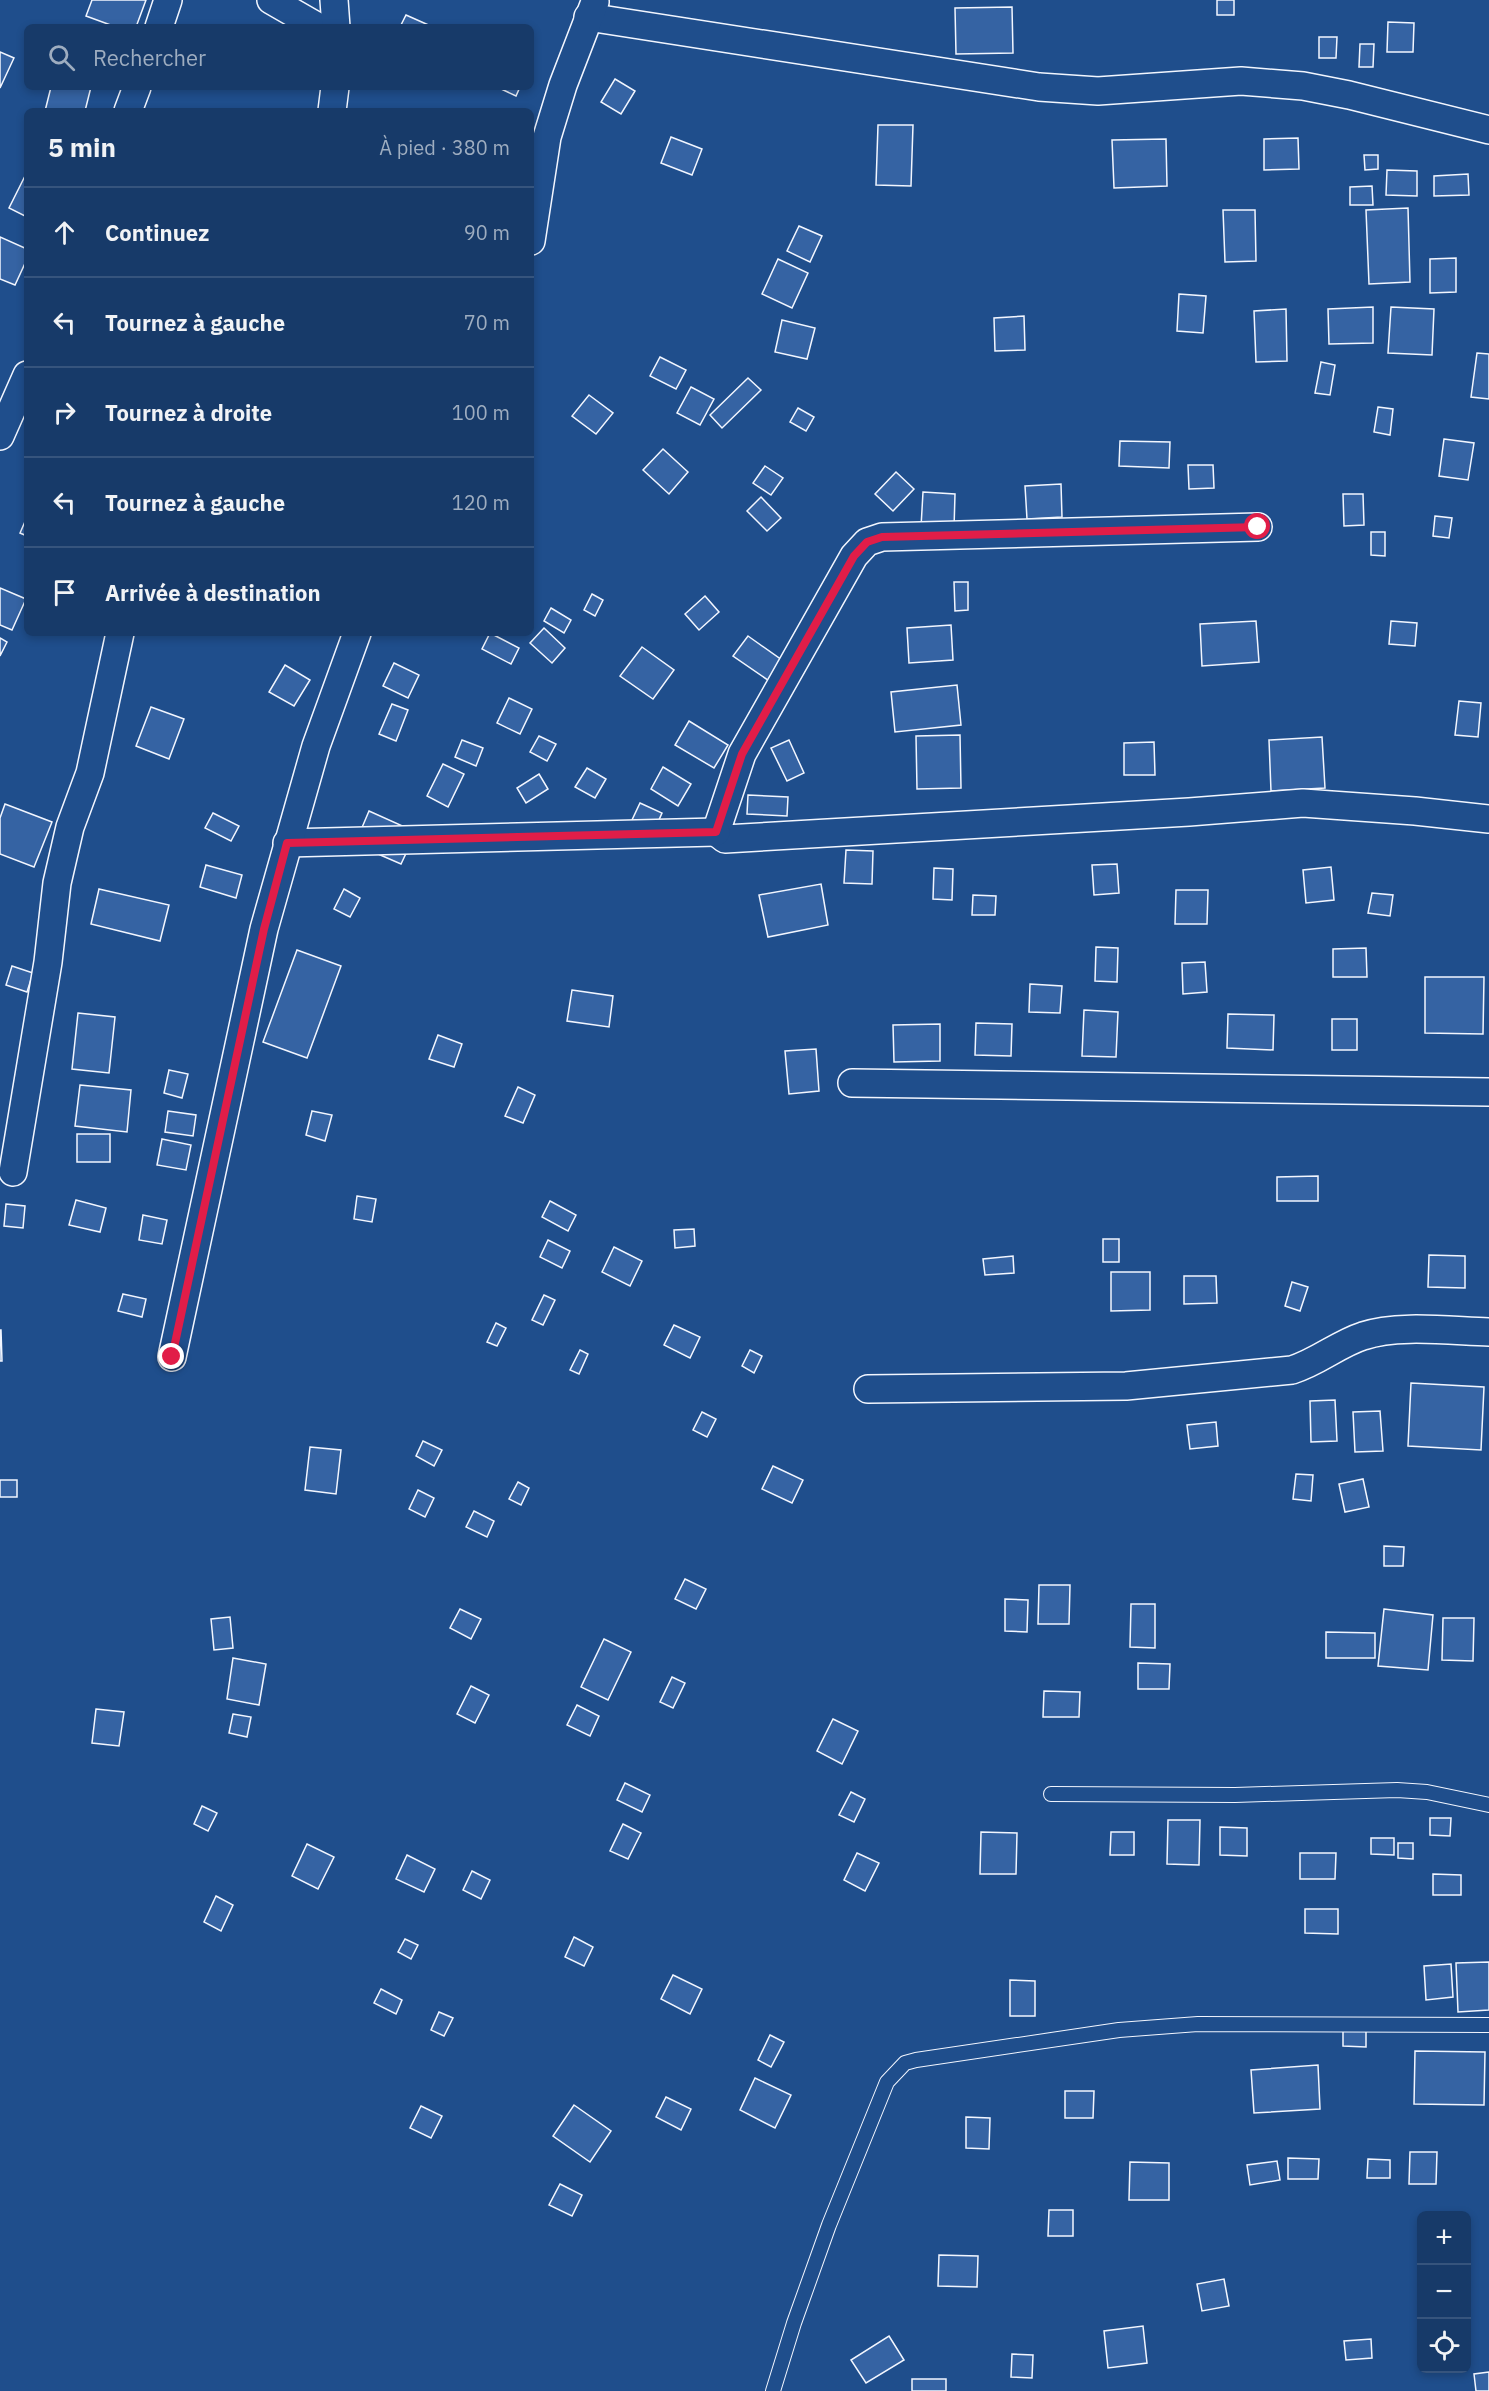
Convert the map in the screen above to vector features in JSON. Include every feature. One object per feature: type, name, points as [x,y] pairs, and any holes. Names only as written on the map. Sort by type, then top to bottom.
[{"type":"street","points":[[160,24],[168,0]]},
{"type":"street","points":[[271,0],[313,24]]},
{"type":"street","points":[[334,0],[336,24]]},
{"type":"street","points":[[534,222],[547,137],[563,85],[592,9],[1039,87],[1098,91],[1241,81],[1303,86],[1349,94],[1489,130]]},
{"type":"street","points":[[130,108],[136,90]]},
{"type":"street","points":[[332,108],[335,90]]},
{"type":"street","points":[[0,436],[24,382]]},
{"type":"street","points":[[716,832],[742,754],[849,564],[867,542],[882,537],[1258,527]]},
{"type":"street","points":[[13,1172],[48,962],[57,884],[70,827],[90,773],[119,636]]},
{"type":"street","points":[[172,1357],[264,929],[316,746],[356,636]]},
{"type":"street","points":[[287,843],[716,832],[725,839],[1189,812],[1303,803],[1489,819]]},
{"type":"street","points":[[852,1083],[1489,1092]]},
{"type":"street","points":[[868,1389],[1126,1386],[1292,1370],[1310,1365],[1363,1336],[1389,1330],[1489,1332]]},
{"type":"lane","points":[[1052,1794],[1235,1795],[1396,1790],[1427,1792],[1489,1806]]},
{"type":"lane","points":[[773,2391],[794,2323],[847,2181],[887,2082],[895,2071],[905,2064],[916,2060],[1119,2030],[1198,2024],[1489,2025]]},
{"type":"building","points":[[92,0],[146,0],[137,24],[108,24],[86,16]]},
{"type":"building","points":[[1217,0],[1234,0],[1234,15],[1217,15]]},
{"type":"building","points":[[1012,7],[1013,53],[956,54],[955,8]]},
{"type":"building","points":[[406,15],[426,24],[402,24]]},
{"type":"building","points":[[1388,22],[1414,23],[1413,52],[1387,52]]},
{"type":"building","points":[[1319,37],[1337,37],[1336,58],[1319,58]]},
{"type":"building","points":[[1360,44],[1374,44],[1373,67],[1359,67]]},
{"type":"building","points":[[0,52],[14,58],[0,88]]},
{"type":"building","points":[[615,79],[635,91],[621,114],[601,102]]},
{"type":"building","points":[[50,90],[90,90],[86,108],[46,108]]},
{"type":"building","points":[[503,90],[519,90],[516,96]]},
{"type":"building","points":[[878,125],[913,125],[911,186],[876,185]]},
{"type":"building","points":[[671,137],[702,149],[692,175],[661,163]]},
{"type":"building","points":[[1298,138],[1299,169],[1264,170],[1264,139]]},
{"type":"building","points":[[1166,139],[1167,186],[1114,188],[1112,140]]},
{"type":"building","points":[[1364,155],[1378,155],[1378,169],[1365,170]]},
{"type":"building","points":[[1387,170],[1417,171],[1417,196],[1386,195]]},
{"type":"building","points":[[1468,174],[1469,195],[1434,196],[1434,176]]},
{"type":"building","points":[[24,178],[24,216],[9,208]]},
{"type":"building","points":[[1372,186],[1373,205],[1350,205],[1350,187]]},
{"type":"building","points":[[1408,208],[1410,282],[1369,284],[1366,210]]},
{"type":"building","points":[[1223,210],[1255,210],[1256,261],[1225,262]]},
{"type":"building","points":[[799,226],[822,236],[810,262],[787,251]]},
{"type":"building","points":[[0,237],[24,248],[24,266],[15,285],[0,279]]},
{"type":"building","points":[[1456,258],[1456,292],[1430,293],[1430,259]]},
{"type":"building","points":[[778,259],[808,273],[792,308],[762,294]]},
{"type":"building","points":[[1179,294],[1206,296],[1203,333],[1177,331]]},
{"type":"building","points":[[1373,307],[1373,343],[1329,344],[1328,309]]},
{"type":"building","points":[[1391,307],[1434,309],[1432,355],[1388,353]]},
{"type":"building","points":[[1286,309],[1287,361],[1256,362],[1254,311]]},
{"type":"building","points":[[1024,316],[1025,350],[995,351],[994,318]]},
{"type":"building","points":[[782,320],[815,328],[807,359],[775,352]]},
{"type":"building","points":[[1477,353],[1489,354],[1489,399],[1471,397]]},
{"type":"building","points":[[660,357],[686,370],[676,389],[650,376]]},
{"type":"building","points":[[1321,362],[1335,365],[1330,395],[1315,393]]},
{"type":"building","points":[[748,378],[761,390],[722,428],[710,415]]},
{"type":"building","points":[[691,387],[714,399],[700,425],[677,413]]},
{"type":"building","points":[[589,395],[613,413],[596,434],[572,416]]},
{"type":"building","points":[[1378,407],[1393,409],[1390,435],[1374,432]]},
{"type":"building","points":[[798,408],[814,417],[806,431],[790,422]]},
{"type":"building","points":[[1444,439],[1474,443],[1468,480],[1439,476]]},
{"type":"building","points":[[1120,441],[1170,442],[1169,468],[1119,466]]},
{"type":"building","points":[[663,449],[688,472],[669,494],[643,470]]},
{"type":"building","points":[[1188,465],[1213,465],[1214,488],[1189,489]]},
{"type":"building","points":[[765,466],[783,478],[771,495],[753,483]]},
{"type":"building","points":[[896,472],[914,489],[893,511],[875,494]]},
{"type":"building","points":[[1061,484],[1062,517],[1027,519],[1025,486]]},
{"type":"building","points":[[923,492],[955,494],[954,529],[921,527]]},
{"type":"building","points":[[1343,494],[1363,494],[1364,525],[1344,526]]},
{"type":"building","points":[[761,497],[781,518],[767,531],[747,511]]},
{"type":"building","points":[[1435,516],[1452,518],[1449,538],[1433,536]]},
{"type":"building","points":[[1371,532],[1385,532],[1385,556],[1371,555]]},
{"type":"building","points":[[954,582],[968,582],[968,610],[955,611]]},
{"type":"building","points":[[0,588],[24,598],[24,603],[12,630],[0,625]]},
{"type":"building","points":[[592,594],[603,600],[595,616],[584,610]]},
{"type":"building","points":[[705,596],[719,612],[699,630],[685,614]]},
{"type":"building","points":[[551,608],[571,620],[564,633],[544,621]]},
{"type":"building","points":[[1256,621],[1259,662],[1202,666],[1200,624]]},
{"type":"building","points":[[1391,621],[1417,623],[1415,646],[1389,644]]},
{"type":"building","points":[[951,625],[953,660],[909,663],[907,628]]},
{"type":"building","points":[[544,628],[565,648],[552,663],[530,643]]},
{"type":"building","points":[[488,636],[496,636],[519,648],[511,664],[482,649]]},
{"type":"building","points":[[748,636],[789,665],[775,685],[733,656]]},
{"type":"building","points":[[0,638],[7,642],[0,656]]},
{"type":"building","points":[[642,647],[674,670],[653,699],[620,676]]},
{"type":"building","points":[[394,663],[419,675],[408,698],[383,686]]},
{"type":"building","points":[[285,665],[310,680],[294,706],[269,692]]},
{"type":"building","points":[[957,685],[961,725],[895,732],[891,692]]},
{"type":"building","points":[[509,698],[532,709],[520,734],[497,723]]},
{"type":"building","points":[[1459,701],[1481,703],[1478,737],[1455,735]]},
{"type":"building","points":[[392,704],[408,710],[396,741],[379,734]]},
{"type":"building","points":[[151,707],[184,719],[169,759],[136,746]]},
{"type":"building","points":[[689,721],[728,745],[714,768],[675,745]]},
{"type":"building","points":[[960,735],[961,788],[917,789],[916,736]]},
{"type":"building","points":[[539,736],[556,744],[547,761],[530,752]]},
{"type":"building","points":[[1322,737],[1325,788],[1271,791],[1269,740]]},
{"type":"building","points":[[462,740],[483,748],[476,766],[455,757]]},
{"type":"building","points":[[789,740],[804,773],[787,781],[771,748]]},
{"type":"building","points":[[1154,742],[1155,775],[1124,775],[1124,743]]},
{"type":"building","points":[[443,764],[464,774],[448,807],[427,796]]},
{"type":"building","points":[[663,767],[691,784],[678,806],[651,789]]},
{"type":"building","points":[[587,768],[606,779],[595,798],[575,787]]},
{"type":"building","points":[[539,774],[548,789],[526,803],[517,788]]},
{"type":"building","points":[[748,795],[788,797],[787,816],[747,814]]},
{"type":"building","points":[[640,803],[662,813],[654,831],[632,820]]},
{"type":"building","points":[[5,804],[52,822],[34,867],[0,854],[0,818]]},
{"type":"building","points":[[369,811],[416,832],[401,864],[355,844]]},
{"type":"building","points":[[213,813],[239,826],[231,841],[205,828]]},
{"type":"building","points":[[846,850],[873,851],[872,884],[844,883]]},
{"type":"building","points":[[1117,864],[1119,893],[1094,895],[1092,865]]},
{"type":"building","points":[[206,865],[242,875],[236,898],[200,887]]},
{"type":"building","points":[[1331,867],[1334,900],[1306,903],[1303,870]]},
{"type":"building","points":[[934,868],[953,869],[952,900],[933,899]]},
{"type":"building","points":[[821,884],[828,925],[768,937],[759,895]]},
{"type":"building","points":[[99,889],[169,905],[160,941],[91,924]]},
{"type":"building","points":[[344,889],[360,898],[350,917],[334,909]]},
{"type":"building","points":[[1176,890],[1208,890],[1207,924],[1175,924]]},
{"type":"building","points":[[1372,893],[1393,895],[1390,916],[1368,913]]},
{"type":"building","points":[[973,895],[996,896],[995,915],[972,915]]},
{"type":"building","points":[[1096,947],[1118,948],[1117,982],[1095,981]]},
{"type":"building","points":[[1366,948],[1367,977],[1333,977],[1333,949]]},
{"type":"building","points":[[297,950],[341,966],[307,1058],[263,1042]]},
{"type":"building","points":[[1205,962],[1207,992],[1183,994],[1182,963]]},
{"type":"building","points":[[12,966],[33,973],[27,992],[6,985]]},
{"type":"building","points":[[1425,977],[1484,977],[1483,1034],[1425,1033]]},
{"type":"building","points":[[1030,984],[1062,986],[1060,1013],[1029,1012]]},
{"type":"building","points":[[572,990],[613,996],[609,1027],[567,1021]]},
{"type":"building","points":[[1084,1010],[1118,1012],[1116,1057],[1082,1056]]},
{"type":"building","points":[[78,1013],[115,1017],[109,1073],[72,1069]]},
{"type":"building","points":[[1228,1014],[1274,1015],[1273,1050],[1227,1048]]},
{"type":"building","points":[[1332,1019],[1357,1019],[1357,1050],[1332,1050]]},
{"type":"building","points":[[976,1023],[1012,1024],[1011,1056],[975,1055]]},
{"type":"building","points":[[940,1024],[940,1061],[894,1062],[893,1025]]},
{"type":"building","points":[[438,1035],[462,1044],[454,1067],[429,1059]]},
{"type":"building","points":[[816,1049],[819,1091],[789,1094],[785,1051]]},
{"type":"building","points":[[169,1070],[188,1074],[182,1098],[164,1093]]},
{"type":"building","points":[[80,1085],[131,1090],[127,1132],[75,1126]]},
{"type":"building","points":[[518,1087],[535,1095],[523,1123],[505,1116]]},
{"type":"building","points":[[168,1111],[196,1115],[193,1136],[165,1132]]},
{"type":"building","points":[[312,1111],[332,1115],[325,1141],[306,1135]]},
{"type":"building","points":[[77,1134],[110,1134],[110,1162],[77,1162]]},
{"type":"building","points":[[162,1139],[191,1145],[186,1170],[157,1165]]},
{"type":"building","points":[[1318,1176],[1318,1201],[1277,1201],[1277,1177]]},
{"type":"building","points":[[357,1196],[376,1199],[372,1222],[354,1219]]},
{"type":"building","points":[[76,1200],[106,1208],[100,1232],[69,1225]]},
{"type":"building","points":[[550,1201],[576,1215],[568,1231],[542,1217]]},
{"type":"building","points":[[6,1204],[25,1206],[23,1228],[4,1226]]},
{"type":"building","points":[[143,1215],[167,1220],[162,1244],[139,1240]]},
{"type":"building","points":[[694,1229],[695,1246],[675,1248],[674,1230]]},
{"type":"building","points":[[1103,1239],[1119,1239],[1119,1262],[1103,1262]]},
{"type":"building","points":[[548,1240],[570,1251],[562,1268],[540,1257]]},
{"type":"building","points":[[614,1247],[642,1261],[630,1286],[602,1272]]},
{"type":"building","points":[[1429,1255],[1465,1256],[1465,1288],[1428,1287]]},
{"type":"building","points":[[1013,1256],[1014,1273],[985,1275],[983,1259]]},
{"type":"building","points":[[1111,1272],[1150,1272],[1150,1310],[1111,1311]]},
{"type":"building","points":[[1184,1276],[1216,1276],[1217,1303],[1184,1304]]},
{"type":"building","points":[[1292,1282],[1308,1287],[1300,1311],[1285,1306]]},
{"type":"building","points":[[123,1294],[146,1299],[142,1317],[118,1311]]},
{"type":"building","points":[[544,1295],[555,1300],[543,1325],[532,1320]]},
{"type":"building","points":[[496,1323],[506,1328],[497,1346],[487,1342]]},
{"type":"building","points":[[674,1325],[700,1337],[690,1358],[664,1345]]},
{"type":"building","points":[[0,1330],[2,1361],[0,1361]]},
{"type":"building","points":[[580,1350],[588,1354],[579,1374],[570,1370]]},
{"type":"building","points":[[750,1350],[762,1356],[754,1373],[742,1366]]},
{"type":"building","points":[[1411,1383],[1484,1387],[1481,1450],[1408,1446]]},
{"type":"building","points":[[1335,1400],[1337,1441],[1311,1442],[1310,1401]]},
{"type":"building","points":[[1380,1411],[1383,1451],[1355,1452],[1353,1412]]},
{"type":"building","points":[[702,1412],[716,1419],[707,1437],[693,1430]]},
{"type":"building","points":[[1216,1422],[1218,1446],[1190,1449],[1187,1425]]},
{"type":"building","points":[[423,1441],[442,1450],[434,1466],[416,1456]]},
{"type":"building","points":[[310,1447],[341,1450],[336,1494],[305,1490]]},
{"type":"building","points":[[773,1466],[803,1480],[792,1503],[762,1489]]},
{"type":"building","points":[[1296,1474],[1313,1475],[1311,1501],[1293,1499]]},
{"type":"building","points":[[1363,1479],[1369,1507],[1345,1512],[1339,1484]]},
{"type":"building","points":[[0,1480],[17,1480],[17,1497],[0,1497]]},
{"type":"building","points":[[518,1482],[529,1488],[521,1505],[509,1499]]},
{"type":"building","points":[[418,1490],[434,1498],[425,1517],[409,1509]]},
{"type":"building","points":[[474,1511],[494,1521],[487,1537],[466,1527]]},
{"type":"building","points":[[1384,1546],[1404,1547],[1403,1566],[1384,1566]]},
{"type":"building","points":[[685,1579],[706,1589],[696,1609],[675,1599]]},
{"type":"building","points":[[1039,1585],[1070,1585],[1069,1624],[1038,1624]]},
{"type":"building","points":[[1005,1599],[1028,1600],[1027,1632],[1005,1631]]},
{"type":"building","points":[[1131,1604],[1155,1604],[1155,1648],[1130,1647]]},
{"type":"building","points":[[460,1609],[481,1619],[471,1639],[450,1628]]},
{"type":"building","points":[[1384,1609],[1433,1615],[1428,1670],[1378,1666]]},
{"type":"building","points":[[230,1617],[233,1648],[214,1650],[211,1619]]},
{"type":"building","points":[[1443,1618],[1474,1618],[1473,1661],[1442,1660]]},
{"type":"building","points":[[1326,1632],[1375,1633],[1375,1658],[1326,1658]]},
{"type":"building","points":[[604,1639],[631,1652],[608,1700],[581,1687]]},
{"type":"building","points":[[233,1658],[266,1664],[259,1705],[227,1699]]},
{"type":"building","points":[[1138,1663],[1170,1664],[1169,1689],[1138,1689]]},
{"type":"building","points":[[672,1677],[685,1683],[673,1708],[660,1702]]},
{"type":"building","points":[[471,1686],[489,1695],[475,1723],[457,1714]]},
{"type":"building","points":[[1044,1691],[1080,1692],[1079,1717],[1043,1717]]},
{"type":"building","points":[[577,1705],[599,1716],[590,1736],[567,1725]]},
{"type":"building","points":[[96,1709],[124,1712],[119,1746],[92,1743]]},
{"type":"building","points":[[233,1714],[251,1717],[247,1737],[229,1733]]},
{"type":"building","points":[[833,1719],[858,1731],[842,1764],[817,1751]]},
{"type":"building","points":[[625,1783],[650,1795],[642,1812],[617,1800]]},
{"type":"building","points":[[851,1792],[865,1799],[854,1822],[839,1815]]},
{"type":"building","points":[[202,1806],[217,1813],[208,1831],[194,1824]]},
{"type":"building","points":[[1430,1818],[1451,1818],[1450,1836],[1430,1835]]},
{"type":"building","points":[[1168,1820],[1200,1820],[1199,1865],[1167,1864]]},
{"type":"building","points":[[623,1824],[641,1833],[628,1859],[610,1851]]},
{"type":"building","points":[[1220,1827],[1247,1828],[1247,1856],[1220,1855]]},
{"type":"building","points":[[981,1832],[1017,1833],[1016,1874],[980,1874]]},
{"type":"building","points":[[1111,1832],[1134,1832],[1134,1855],[1110,1855]]},
{"type":"building","points":[[1371,1838],[1394,1838],[1394,1855],[1371,1854]]},
{"type":"building","points":[[1398,1843],[1413,1843],[1413,1859],[1398,1858]]},
{"type":"building","points":[[307,1844],[334,1857],[318,1889],[292,1876]]},
{"type":"building","points":[[857,1853],[879,1863],[865,1891],[844,1880]]},
{"type":"building","points":[[1300,1853],[1336,1853],[1335,1879],[1300,1879]]},
{"type":"building","points":[[407,1855],[435,1869],[424,1892],[396,1879]]},
{"type":"building","points":[[472,1871],[490,1880],[481,1899],[463,1890]]},
{"type":"building","points":[[1433,1874],[1461,1875],[1461,1895],[1433,1895]]},
{"type":"building","points":[[216,1896],[233,1905],[221,1931],[204,1922]]},
{"type":"building","points":[[1305,1909],[1338,1909],[1338,1934],[1305,1933]]},
{"type":"building","points":[[574,1937],[593,1947],[584,1966],[565,1957]]},
{"type":"building","points":[[405,1939],[418,1945],[411,1959],[398,1952]]},
{"type":"building","points":[[1489,1962],[1489,2010],[1458,2012],[1456,1963]]},
{"type":"building","points":[[1451,1964],[1453,1997],[1426,2000],[1424,1966]]},
{"type":"building","points":[[673,1975],[702,1989],[690,2014],[661,1999]]},
{"type":"building","points":[[1010,1980],[1035,1981],[1035,2016],[1010,2016]]},
{"type":"building","points":[[381,1989],[402,2000],[396,2014],[374,2003]]},
{"type":"building","points":[[439,2012],[453,2018],[444,2036],[431,2030]]},
{"type":"building","points":[[1343,2031],[1366,2031],[1366,2047],[1343,2046]]},
{"type":"building","points":[[770,2035],[784,2042],[771,2067],[758,2060]]},
{"type":"building","points":[[1415,2051],[1485,2052],[1484,2105],[1414,2104]]},
{"type":"building","points":[[1318,2065],[1320,2109],[1254,2113],[1251,2070]]},
{"type":"building","points":[[755,2078],[791,2095],[775,2128],[740,2110]]},
{"type":"building","points":[[1065,2091],[1094,2091],[1093,2118],[1065,2118]]},
{"type":"building","points":[[666,2097],[691,2109],[681,2130],[656,2117]]},
{"type":"building","points":[[574,2105],[611,2131],[590,2162],[553,2136]]},
{"type":"building","points":[[421,2106],[442,2116],[431,2138],[410,2128]]},
{"type":"building","points":[[966,2117],[990,2118],[989,2149],[966,2148]]},
{"type":"building","points":[[1410,2152],[1437,2152],[1436,2184],[1409,2184]]},
{"type":"building","points":[[1288,2158],[1319,2159],[1318,2179],[1288,2179]]},
{"type":"building","points":[[1368,2159],[1390,2160],[1390,2178],[1367,2178]]},
{"type":"building","points":[[1277,2161],[1280,2180],[1250,2185],[1247,2165]]},
{"type":"building","points":[[1130,2162],[1169,2163],[1169,2200],[1129,2200]]},
{"type":"building","points":[[560,2184],[582,2195],[572,2216],[549,2205]]},
{"type":"building","points":[[1049,2210],[1073,2210],[1073,2236],[1048,2236]]},
{"type":"building","points":[[939,2255],[978,2256],[977,2287],[938,2286]]},
{"type":"building","points":[[1224,2279],[1229,2306],[1202,2311],[1197,2284]]},
{"type":"building","points":[[1143,2326],[1147,2363],[1108,2368],[1104,2331]]},
{"type":"building","points":[[889,2336],[904,2360],[866,2383],[851,2360]]},
{"type":"building","points":[[1371,2339],[1372,2358],[1346,2360],[1344,2341]]},
{"type":"building","points":[[1012,2354],[1033,2355],[1032,2378],[1011,2377]]},
{"type":"building","points":[[1489,2372],[1489,2391],[1476,2391],[1474,2374]]},
{"type":"building","points":[[912,2379],[946,2379],[946,2391],[912,2391]]},
{"type":"route","points":[[172,1357],[264,929],[287,843],[716,832],[742,754],[854,556],[867,542],[882,537],[1258,527]]}]
